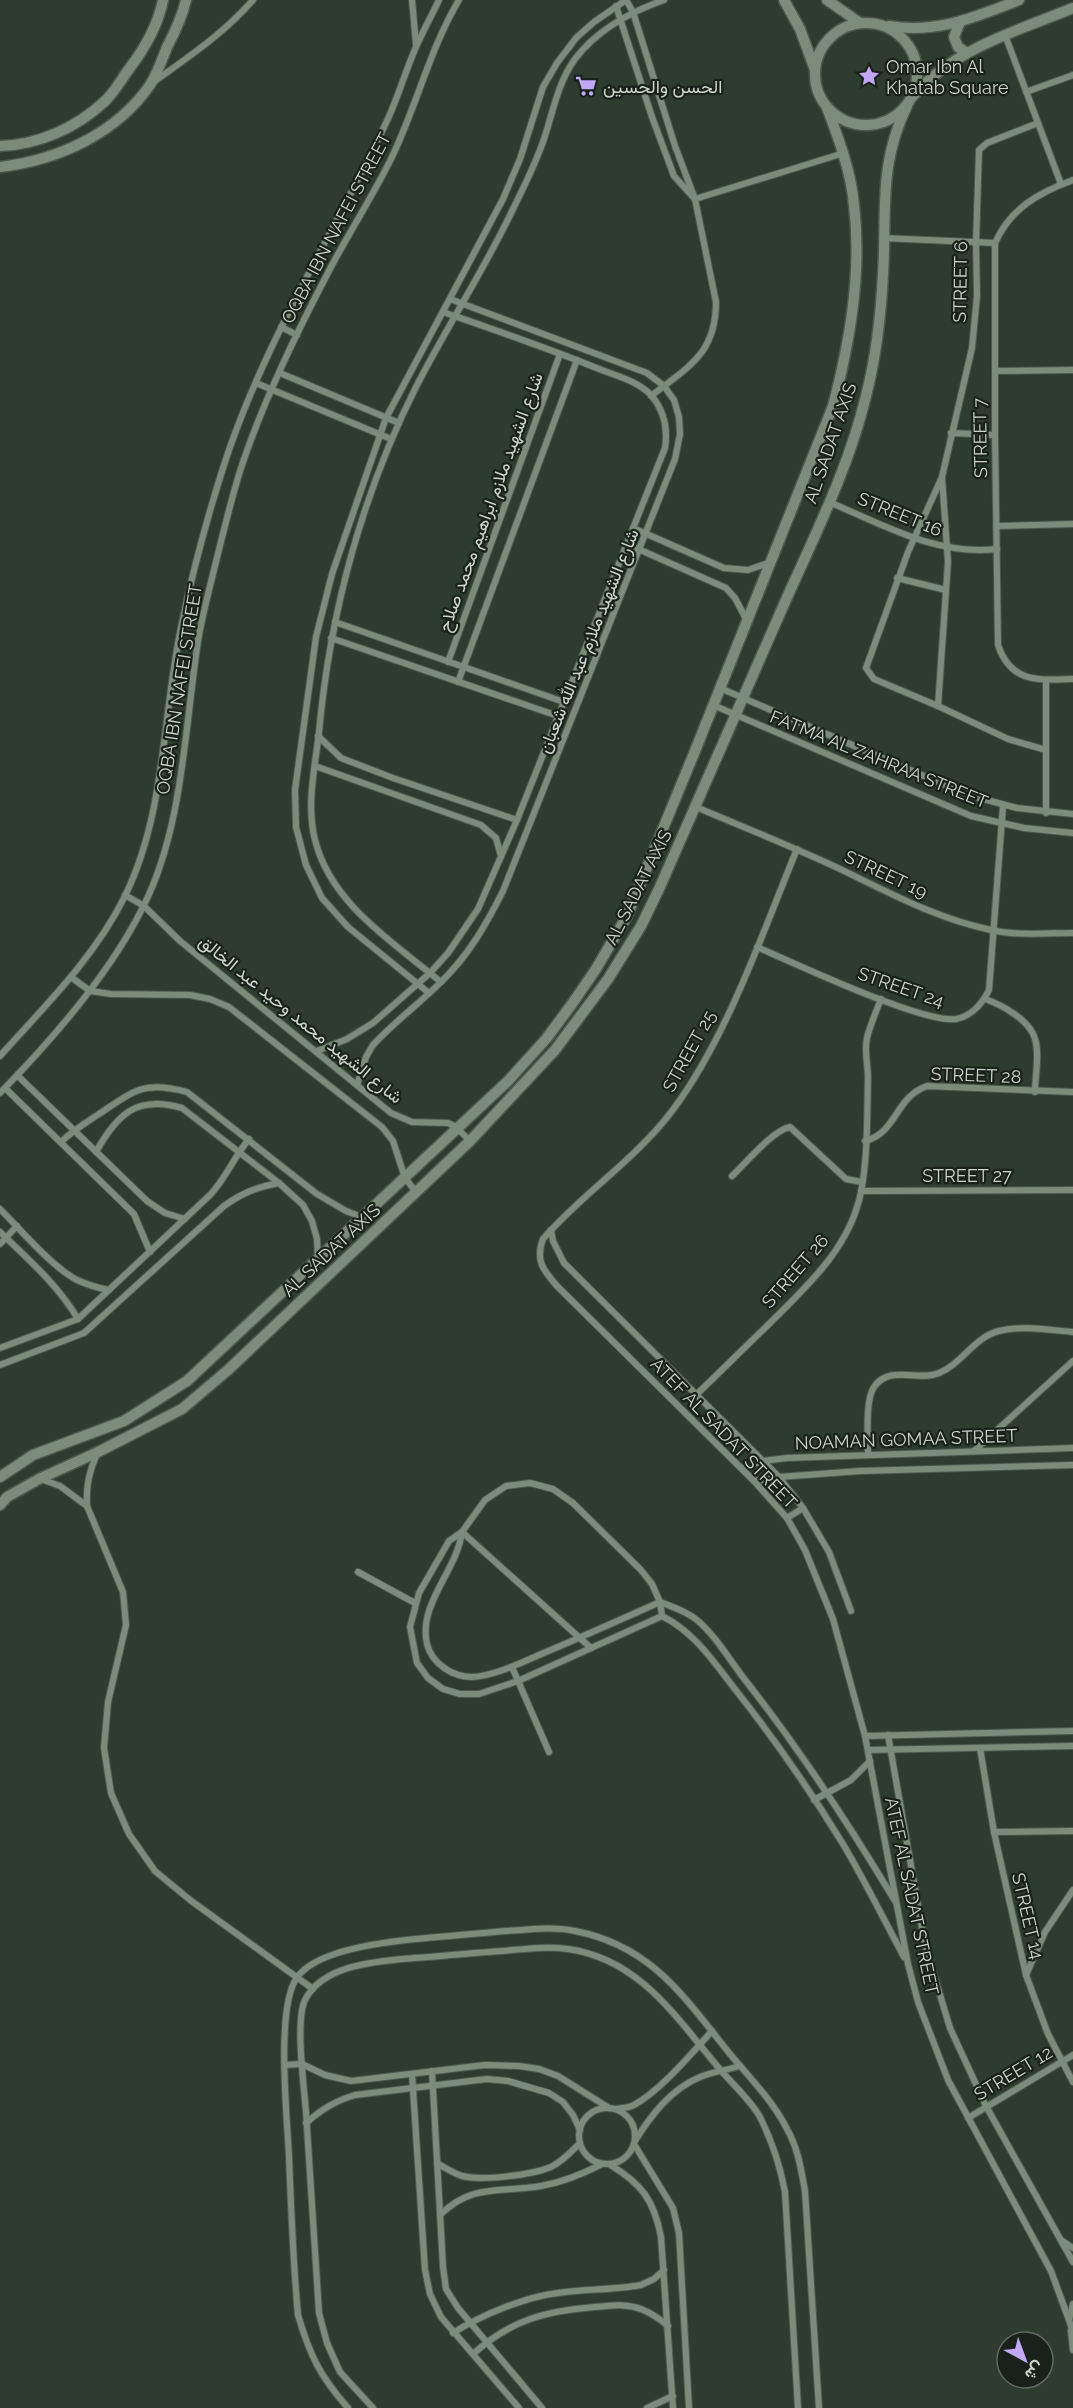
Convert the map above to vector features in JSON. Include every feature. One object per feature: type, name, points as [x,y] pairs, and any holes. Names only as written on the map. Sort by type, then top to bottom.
[{"type":"street","points":[[0,146],[19,146],[45,138],[70,126],[106,101],[144,50],[154,29],[163,0]]},
{"type":"street","points":[[0,167],[51,156],[107,130],[133,107],[151,83],[176,30],[186,0]]},
{"type":"street","points":[[151,83],[208,44],[234,22],[253,0]]},
{"type":"street","points":[[412,0],[417,45]]},
{"type":"street","name":"OQBA IBN NAFEI STREET","points":[[0,1056],[71,977],[102,934],[125,895],[151,818],[166,736],[181,628],[208,518],[236,431],[281,327],[387,122],[417,45],[439,0]]},
{"type":"street","name":"OQBA IBN NAFEI STREET","points":[[2,1091],[90,991],[144,906],[170,827],[180,780],[199,636],[240,472],[272,390],[297,335],[389,162],[424,74],[459,0]]},
{"type":"street","points":[[429,993],[334,913],[322,898],[306,865],[296,827],[295,790],[316,637],[332,574],[386,418],[503,199],[520,159],[543,87],[576,39],[626,0],[633,12],[675,146],[695,199],[716,302],[716,320],[712,336],[703,352],[651,396],[632,382],[443,312]]},
{"type":"street","points":[[441,982],[347,902],[328,873],[315,841],[311,797],[331,638],[359,532],[392,439],[455,316],[497,243],[532,170],[561,86],[571,66],[594,39],[620,20],[633,12],[664,0]]},
{"type":"street","points":[[784,0],[800,29],[815,70],[820,97],[827,108],[841,119],[858,125],[876,125],[893,118],[936,73],[967,53],[1073,8]]},
{"type":"street","points":[[827,0],[860,23]]},
{"type":"street","points":[[815,70],[821,50],[834,34],[847,27],[860,23],[929,29],[960,22],[1019,0]]},
{"type":"street","points":[[616,6],[674,176],[695,199]]},
{"type":"street","points":[[960,22],[954,32],[955,42],[962,51],[967,53]]},
{"type":"street","points":[[880,25],[896,33],[909,45],[916,62],[917,80],[909,102]]},
{"type":"street","points":[[1005,35],[1061,184]]},
{"type":"street","points":[[1026,92],[1073,75]]},
{"type":"street","name":"AL SADAT AXIS","points":[[0,1505],[8,1497],[39,1479],[182,1409],[228,1370],[470,1141],[555,1050],[608,979],[641,926],[696,807],[829,502],[866,396],[878,327],[883,274],[886,168],[897,126],[909,102]]},
{"type":"street","name":"AL SADAT AXIS","points":[[0,1477],[33,1455],[124,1421],[187,1381],[405,1178],[456,1127],[508,1081],[546,1039],[596,969],[627,916],[640,886],[833,406],[852,321],[856,237],[854,204],[844,153],[827,108]]},
{"type":"street","name":"STREET 6","points":[[1038,123],[987,143],[979,150],[977,296],[972,348],[942,477],[897,578],[866,669],[874,679],[1008,739],[1046,750]]},
{"type":"street","points":[[695,199],[844,153]]},
{"type":"street","name":"STREET 7","points":[[1073,180],[1045,191],[1019,208],[1001,230],[996,243],[994,371],[997,636],[1001,654],[1011,668],[1029,679],[1073,680]]},
{"type":"street","points":[[883,238],[996,243]]},
{"type":"street","points":[[450,299],[638,369],[664,386]]},
{"type":"street","points":[[281,327],[297,335]]},
{"type":"street","name":"شارع الشهيد ملازم ابراهيم محمد صلاح","points":[[447,662],[560,354]]},
{"type":"street","name":"شارع الشهيد ملازم ابراهيم محمد صلاح","points":[[458,682],[577,360]]},
{"type":"street","points":[[994,371],[1073,370]]},
{"type":"street","points":[[280,373],[399,423]]},
{"type":"street","points":[[256,383],[392,439]]},
{"type":"street","name":"شارع الشهيد ملازم عبد الله شعبان","points":[[357,1085],[366,1057],[373,1045],[441,982],[477,939],[503,891],[641,550],[675,459],[680,434],[676,408],[664,386]]},
{"type":"street","name":"شارع الشهيد ملازم عبد الله شعبان","points":[[316,1051],[360,1032],[418,984],[465,931],[478,909],[517,820],[664,448],[666,438],[663,415],[651,396]]},
{"type":"street","points":[[951,433],[995,435]]},
{"type":"street","name":"STREET 6","points":[[938,706],[948,549],[942,477]]},
{"type":"street","name":"STREET 16","points":[[829,502],[948,549],[964,551],[997,549]]},
{"type":"street","points":[[996,526],[1073,524]]},
{"type":"street","points":[[633,528],[724,568],[748,570],[771,562]]},
{"type":"street","points":[[627,544],[726,588],[735,598],[747,622]]},
{"type":"street","points":[[897,578],[946,590]]},
{"type":"street","points":[[335,622],[564,702]]},
{"type":"street","points":[[331,638],[558,716]]},
{"type":"street","points":[[1046,680],[1046,813]]},
{"type":"street","name":"FATMA AL ZAHRAA STREET","points":[[720,688],[955,790],[1003,806],[1046,813],[1073,814]]},
{"type":"street","name":"FATMA AL ZAHRAA STREET","points":[[714,705],[971,816],[1002,824],[1073,833]]},
{"type":"street","points":[[318,735],[341,758],[517,820]]},
{"type":"street","points":[[315,766],[481,825],[496,838],[501,856]]},
{"type":"street","points":[[1003,806],[988,990],[985,999],[1005,1008],[1033,1032],[1036,1042],[1035,1092]]},
{"type":"street","name":"STREET 19","points":[[696,807],[797,849],[929,911],[992,930],[1020,934],[1073,933]]},
{"type":"street","name":"STREET 25","points":[[551,1230],[633,1155],[671,1112],[688,1088],[717,1037],[797,849]]},
{"type":"street","name":"شارع الشهيد محمد وحيد عبد الخالق","points":[[125,895],[144,906],[180,941],[398,1117],[419,1123],[443,1122],[456,1127]]},
{"type":"street","name":"STREET 24","points":[[757,947],[881,999],[946,1019],[972,1012],[985,999]]},
{"type":"street","points":[[71,977],[90,991]]},
{"type":"street","name":"شارع الشهيد محمد وحيد عبد الخالق","points":[[90,991],[111,994],[190,995],[210,999],[229,1007],[246,1018],[382,1127],[393,1141],[405,1178],[416,1192]]},
{"type":"street","name":"STREET 26","points":[[698,1394],[810,1283],[843,1240],[861,1191],[868,1076],[867,1038],[881,999]]},
{"type":"street","points":[[16,1075],[147,1201],[165,1213],[185,1219]]},
{"type":"street","points":[[60,1142],[73,1130],[139,1089],[164,1086],[188,1092],[331,1203],[362,1216]]},
{"type":"street","name":"STREET 28","points":[[865,1141],[881,1134],[908,1097],[916,1090],[927,1086],[1073,1092]]},
{"type":"street","points":[[2,1091],[60,1142],[134,1214],[150,1252]]},
{"type":"street","points":[[96,1152],[116,1123],[128,1111],[145,1104],[164,1103],[182,1108],[279,1183],[303,1205],[312,1221],[317,1239],[318,1258]]},
{"type":"street","points":[[456,1127],[470,1141]]},
{"type":"street","points":[[732,1176],[778,1132],[790,1127],[846,1179],[862,1182]]},
{"type":"street","points":[[0,1348],[78,1319],[222,1182],[239,1151],[249,1139]]},
{"type":"street","points":[[0,1365],[84,1333],[224,1206],[250,1190],[279,1183]]},
{"type":"street","name":"STREET 27","points":[[861,1191],[1073,1190]]},
{"type":"street","points":[[1,1213],[76,1280],[109,1290]]},
{"type":"street","points":[[0,1244],[17,1226]]},
{"type":"street","name":"ATEF AL SADAT STREET","points":[[551,1230],[553,1241],[564,1263],[779,1477],[803,1508],[829,1552],[851,1611]]},
{"type":"street","name":"ATEF AL SADAT STREET","points":[[551,1230],[543,1239],[539,1251],[539,1263],[545,1273],[742,1468],[787,1518],[805,1550],[833,1619],[865,1736],[908,1964],[932,2042],[968,2118],[1051,2271],[1072,2331]]},
{"type":"street","points":[[0,1232],[51,1281],[66,1299],[78,1319]]},
{"type":"street","points":[[868,1455],[870,1396],[875,1386],[883,1378],[894,1374],[925,1376],[937,1374],[948,1369],[985,1336],[1000,1330],[1035,1329],[1073,1332]]},
{"type":"street","points":[[974,1450],[1073,1361]]},
{"type":"street","name":"NOAMAN GOMAA STREET","points":[[742,1468],[763,1461],[787,1458],[1073,1448]]},
{"type":"street","points":[[98,1452],[90,1468],[87,1506],[123,1592],[126,1625],[108,1702],[105,1748],[111,1793],[129,1834],[155,1871],[190,1900],[313,1989]]},
{"type":"street","name":"NOAMAN GOMAA STREET","points":[[754,1481],[860,1471],[1073,1465]]},
{"type":"street","points":[[39,1479],[51,1481],[60,1486],[87,1506]]},
{"type":"street","points":[[530,1483],[554,1489],[573,1503],[641,1570],[652,1584],[660,1602],[662,1616],[518,1681],[479,1694],[460,1694],[443,1689],[428,1678],[417,1663],[410,1627],[415,1603],[449,1541],[462,1532],[485,1500],[506,1486],[530,1483]]},
{"type":"street","points":[[787,1518],[803,1508]]},
{"type":"street","points":[[462,1532],[591,1648]]},
{"type":"street","points":[[462,1532],[460,1548],[432,1600],[428,1622],[427,1644],[439,1664],[459,1676],[474,1677],[512,1667],[660,1602],[680,1609],[697,1621],[711,1636],[827,1791],[897,1905]]},
{"type":"street","points":[[358,1572],[415,1603]]},
{"type":"street","points":[[662,1616],[691,1634],[762,1723],[844,1846],[908,1964]]},
{"type":"street","points":[[512,1667],[549,1752]]},
{"type":"street","points":[[865,1736],[1073,1731]]},
{"type":"street","name":"ATEF AL SADAT STREET","points":[[888,1735],[925,1945],[936,1987],[966,2068],[1073,2262]]},
{"type":"street","points":[[868,1750],[1073,1746]]},
{"type":"street","name":"STREET 14","points":[[980,1748],[994,1832],[1026,1975],[1036,2005],[1073,2082]]},
{"type":"street","points":[[814,1800],[851,1779],[870,1761]]},
{"type":"street","points":[[994,1832],[1073,1830]]},
{"type":"street","points":[[1026,1975],[1045,1932],[1073,1890]]},
{"type":"street","points":[[348,2408],[324,2381],[308,2350],[298,2315],[285,2065],[286,2011],[290,1994],[297,1978],[312,1964],[329,1955],[397,1940],[541,1928],[572,1930],[612,1942],[630,1950],[656,1968],[678,1990],[771,2103],[788,2130],[800,2160],[805,2191],[819,2408]]},
{"type":"street","points":[[373,2408],[340,2372],[327,2343],[319,2313],[302,2064],[301,2015],[304,2001],[313,1989],[338,1972],[401,1959],[539,1948],[567,1949],[594,1955],[612,1962],[643,1982],[758,2114],[779,2165],[785,2192],[798,2408]]},
{"type":"street","points":[[580,2130],[591,2114],[633,2106],[712,2031]]},
{"type":"street","name":"STREET 12","points":[[968,2118],[1073,2055]]},
{"type":"street","points":[[285,2065],[302,2064],[325,2075],[351,2080],[485,2066],[539,2069],[558,2076],[624,2114],[635,2131],[634,2143],[673,2208],[679,2233],[689,2408]]},
{"type":"street","points":[[440,2215],[452,2203],[467,2195],[562,2181],[624,2158],[658,2108],[684,2085],[702,2076],[740,2066]]},
{"type":"street","points":[[432,2072],[440,2215],[447,2289],[469,2323],[542,2408]]},
{"type":"street","points":[[412,2074],[425,2270],[430,2294],[441,2317],[519,2408]]},
{"type":"street","points":[[306,2123],[336,2101],[355,2095],[487,2079],[529,2086],[549,2093],[563,2102],[573,2115],[580,2130],[580,2143],[585,2152],[592,2160],[630,2176],[646,2193],[657,2214],[664,2270],[673,2408]]},
{"type":"street","points":[[437,2163],[465,2176],[480,2177],[535,2172],[552,2166],[580,2143]]},
{"type":"street","points":[[1060,2239],[1073,2248]]},
{"type":"street","points":[[453,2332],[469,2323],[556,2293],[641,2285],[654,2279],[664,2270]]},
{"type":"street","points":[[1069,2320],[1073,2304]]},
{"type":"street","points":[[473,2354],[486,2342],[519,2323],[536,2316],[564,2310],[625,2305],[655,2316],[668,2326]]},
{"type":"street","points":[[1072,2331],[1073,2350]]},
{"type":"street","points":[[647,2408],[673,2396]]},
{"type":"place","name":"Omar Ibn Al Khatab Square","points":[[869,76]]},
{"type":"place","name":"الحسن والحسين","points":[[586,86]]}]
